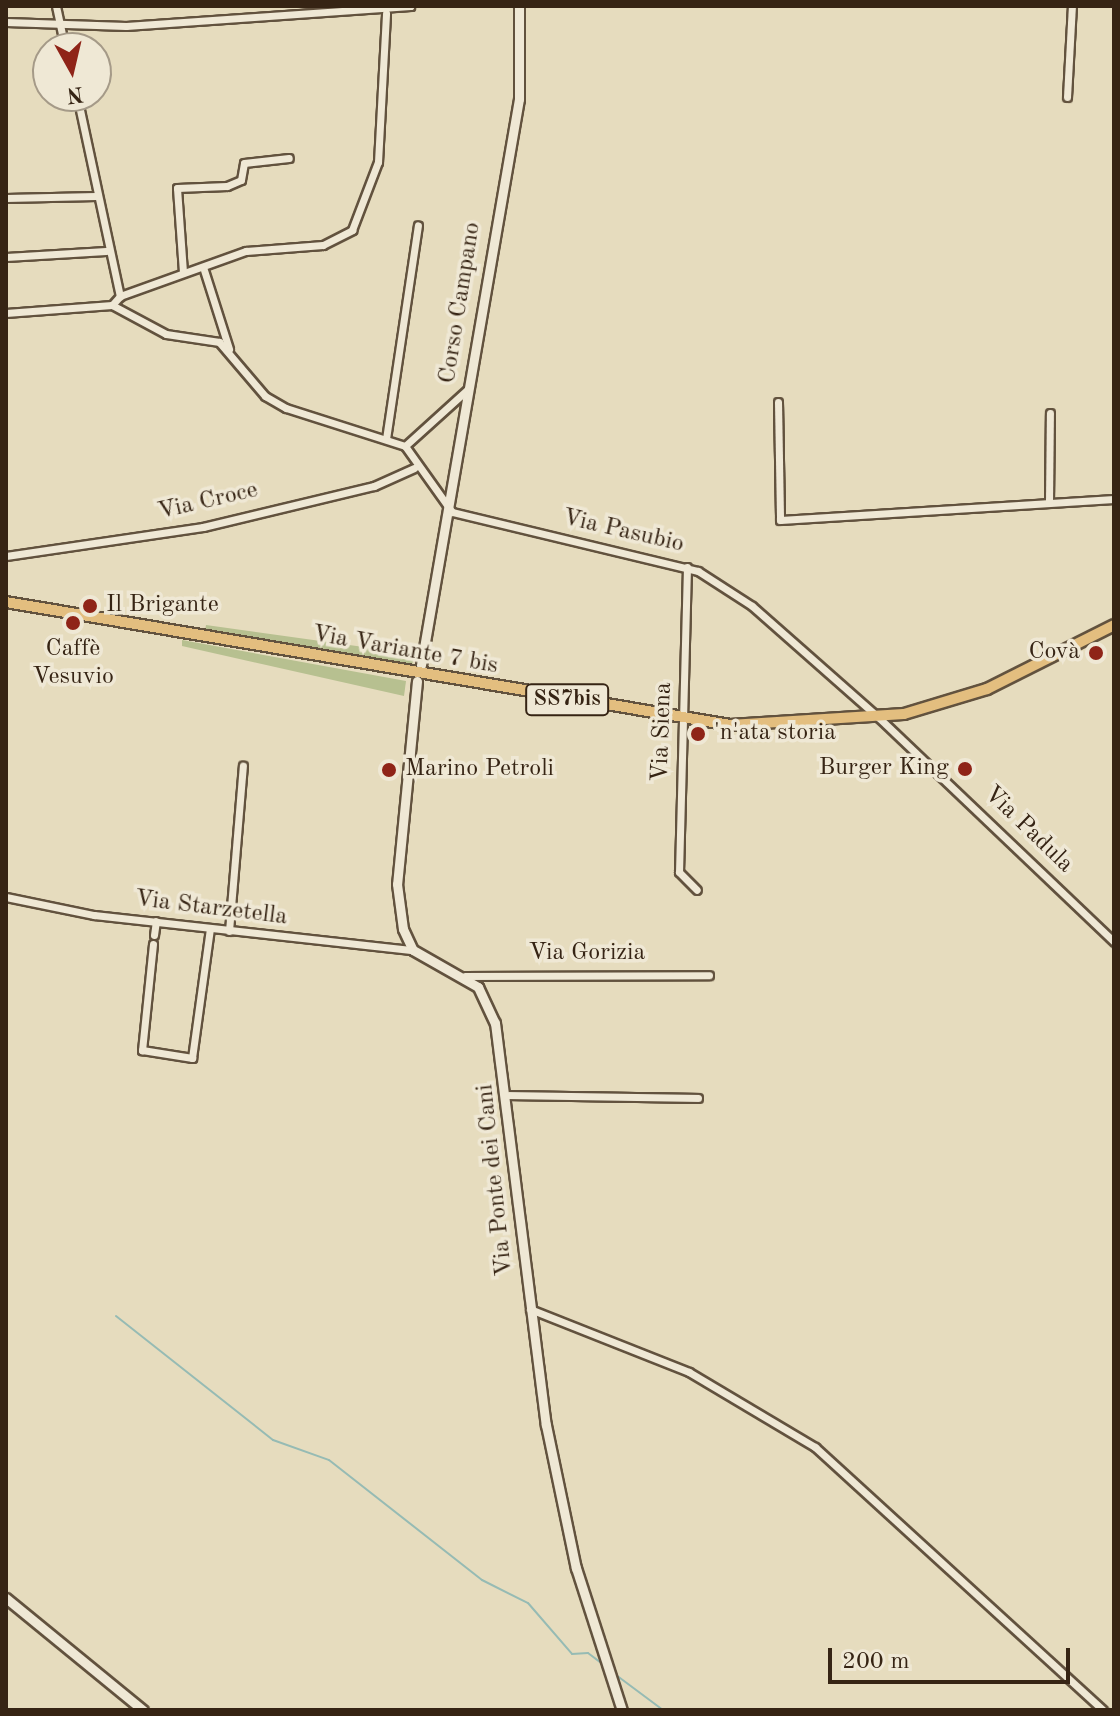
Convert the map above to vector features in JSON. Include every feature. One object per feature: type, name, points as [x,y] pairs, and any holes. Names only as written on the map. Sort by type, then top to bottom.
[{"type":"main road","name":"Via Variante 7 bis","points":[[6,602],[684,720],[778,726],[878,717],[987,689],[1114,625]]},
{"type":"street","points":[[56,6],[62,32]]},
{"type":"street","points":[[6,22],[60,25],[386,13],[410,6]]},
{"type":"street","name":"Corso Campano","points":[[421,665],[452,512],[467,390],[519,99],[519,6]]},
{"type":"street","points":[[1067,97],[1072,6]]},
{"type":"street","points":[[112,305],[120,296],[183,272],[204,270],[246,251],[323,245],[352,230],[378,162],[386,13]]},
{"type":"street","points":[[80,112],[106,251],[120,296]]},
{"type":"street","points":[[183,272],[177,188],[227,186],[241,180],[244,163],[289,158]]},
{"type":"street","points":[[6,198],[96,196]]},
{"type":"street","points":[[386,439],[418,225]]},
{"type":"street","points":[[6,257],[106,251]]},
{"type":"street","points":[[204,270],[229,349],[265,396],[286,408],[405,446],[414,468],[452,512]]},
{"type":"street","points":[[6,313],[112,305],[154,330],[229,349]]},
{"type":"street","points":[[405,446],[446,401],[467,390]]},
{"type":"street","points":[[778,402],[780,520],[1114,499]]},
{"type":"street","points":[[1049,502],[1050,413]]},
{"type":"street","name":"Via Croce","points":[[6,556],[203,527],[374,486],[414,468]]},
{"type":"street","name":"Via Pasubio","points":[[452,512],[687,567],[752,606],[878,717]]},
{"type":"street","name":"Via Siena","points":[[687,567],[679,872],[697,890]]},
{"type":"street","points":[[413,950],[397,884],[417,681]]},
{"type":"street","name":"Via Padula","points":[[878,717],[1114,942]]},
{"type":"street","points":[[229,931],[243,766]]},
{"type":"street","name":"Via Starzetella","points":[[6,897],[210,929],[413,950]]},
{"type":"street","points":[[154,935],[156,921]]},
{"type":"street","points":[[153,944],[142,1050],[192,1058],[210,929]]},
{"type":"street","name":"Via Ponte dei Cani","points":[[413,950],[465,976],[489,1008],[509,1095],[530,1309],[573,1554],[622,1710]]},
{"type":"street","name":"Via Gorizia","points":[[465,976],[709,975]]},
{"type":"street","points":[[509,1095],[698,1098]]},
{"type":"street","points":[[530,1309],[677,1366],[815,1447],[1103,1710]]},
{"type":"street","points":[[6,1598],[143,1710]]},
{"type":"green space","points":[[206,625],[414,654],[412,666],[205,632]]},
{"type":"green space","points":[[182,640],[406,681],[404,696],[182,646]]},
{"type":"waterway","points":[[116,1316],[273,1440],[329,1460],[482,1580],[528,1603],[572,1654],[588,1653],[605,1666]]},
{"type":"waterway","points":[[616,1675],[663,1710]]},
{"type":"place","name":"Il Brigante","points":[[90,606]]},
{"type":"place","name":"Caffè Vesuvio","points":[[73,623]]},
{"type":"place","name":"Covà","points":[[1096,653]]},
{"type":"place","name":"'n'ata storia","points":[[698,734]]},
{"type":"place","name":"Burger King","points":[[965,769]]},
{"type":"place","name":"Marino Petroli","points":[[389,770]]}]
